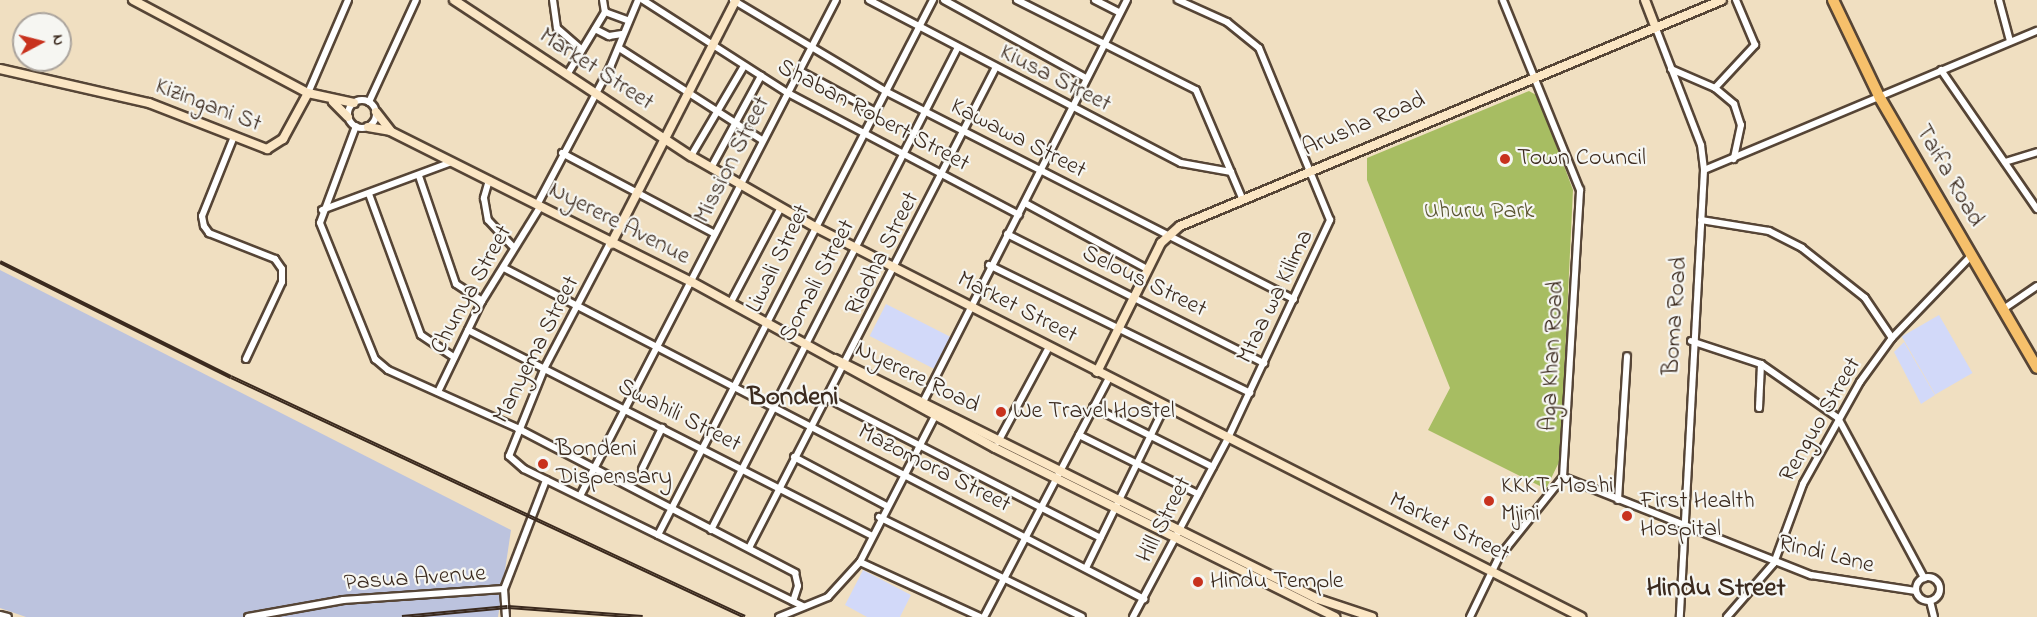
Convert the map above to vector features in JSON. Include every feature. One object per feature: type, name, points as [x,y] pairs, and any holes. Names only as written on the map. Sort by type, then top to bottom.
[{"type":"highway","name":"Taifa Road","points":[[1833,0],[1880,98],[2037,368]]},
{"type":"street","points":[[133,0],[308,93],[333,102],[369,102]]},
{"type":"street","name":"Kizingani St","points":[[0,69],[149,104],[262,149],[278,145],[308,93],[348,0]]},
{"type":"street","points":[[369,102],[416,0]]},
{"type":"street","name":"Market Street","points":[[454,0],[691,156],[815,227],[1581,617]]},
{"type":"street","points":[[553,0],[556,26],[582,50]]},
{"type":"street","points":[[567,75],[605,12],[603,0]]},
{"type":"street","points":[[638,0],[621,34],[619,48],[762,140]]},
{"type":"street","name":"Shaban Robert Street","points":[[643,0],[788,93],[862,134],[1019,214]]},
{"type":"street","name":"Mission Street","points":[[580,496],[836,0]]},
{"type":"street","name":"Kiusa Street","points":[[869,0],[995,69],[1181,163],[1231,172]]},
{"type":"street","name":"Liwali Street","points":[[658,535],[699,447],[768,324],[862,134],[921,27],[933,0]]},
{"type":"street","points":[[944,0],[1086,78]]},
{"type":"street","points":[[1017,0],[1104,46],[1196,90],[1242,198]]},
{"type":"street","points":[[1095,0],[1120,13]]},
{"type":"street","points":[[921,405],[989,265],[1041,174],[1126,0]]},
{"type":"street","name":"Mtaa wa Kilima","points":[[1178,0],[1227,22],[1259,48],[1312,168],[1330,220],[1228,438]]},
{"type":"street","name":"Aga Khan Road","points":[[1503,0],[1580,190],[1563,477]]},
{"type":"street","points":[[1645,0],[1655,27]]},
{"type":"street","name":"Arusha Road","points":[[1169,234],[1242,198],[1312,168],[1722,0]]},
{"type":"street","points":[[1715,88],[1755,45],[1736,0]]},
{"type":"street","points":[[1999,0],[2010,41]]},
{"type":"street","points":[[611,244],[663,136],[734,1]]},
{"type":"street","name":"Kawawa Street","points":[[734,1],[811,49],[885,91],[964,130],[1041,174],[1169,234],[1294,299]]},
{"type":"street","points":[[605,12],[627,20]]},
{"type":"street","name":"Boma Road","points":[[1655,27],[1701,146],[1704,170],[1691,341],[1680,617]]},
{"type":"street","points":[[595,29],[609,36],[621,34]]},
{"type":"street","points":[[1704,170],[2037,31]]},
{"type":"street","name":"Chunya Street","points":[[438,392],[482,302],[504,268],[538,206],[562,153],[619,48]]},
{"type":"street","name":"Somali Street","points":[[711,530],[771,408],[856,249],[957,49]]},
{"type":"street","points":[[691,156],[744,66]]},
{"type":"street","name":"Riadha Street","points":[[749,548],[794,457],[829,399],[944,176],[995,69]]},
{"type":"street","points":[[1671,69],[1715,88],[1734,104],[1741,119],[1734,159]]},
{"type":"street","points":[[1941,70],[2037,209]]},
{"type":"street","points":[[800,72],[874,111]]},
{"type":"street","points":[[711,168],[761,76]]},
{"type":"street","points":[[333,102],[356,126],[390,130]]},
{"type":"street","points":[[369,102],[390,130]]},
{"type":"street","points":[[348,117],[354,103]]},
{"type":"street","points":[[368,127],[376,112]]},
{"type":"street","points":[[356,126],[322,210],[322,232],[364,344],[388,370],[517,428],[670,510],[795,573],[798,586],[793,601]]},
{"type":"street","name":"Nyerere Avenue","points":[[390,130],[611,244],[731,302],[829,357]]},
{"type":"street","points":[[233,139],[202,216],[204,226],[209,233],[275,259],[282,269],[282,282],[246,359]]},
{"type":"street","points":[[2005,162],[2037,152]]},
{"type":"street","points":[[562,153],[715,234]]},
{"type":"street","points":[[322,210],[452,162]]},
{"type":"street","points":[[419,176],[456,284],[482,302]]},
{"type":"street","points":[[489,180],[484,198],[488,220],[514,248]]},
{"type":"street","points":[[369,194],[421,335],[454,357]]},
{"type":"street","points":[[1025,203],[1147,269]]},
{"type":"street","points":[[731,302],[781,207]]},
{"type":"street","points":[[1701,220],[1769,231],[1802,248],[1865,298],[1892,338]]},
{"type":"street","name":"Selous Street","points":[[1007,234],[1264,363]]},
{"type":"street","points":[[1097,372],[1147,269],[1169,234]]},
{"type":"street","name":"Manyema Street","points":[[546,480],[524,469],[509,456],[517,428],[545,367],[611,244]]},
{"type":"street","name":"Renguo Street","points":[[1727,617],[1774,562],[1803,484],[1838,418],[1892,338],[1971,256]]},
{"type":"street","points":[[989,265],[1250,393]]},
{"type":"street","name":"Mazomora Street","points":[[504,268],[1144,599]]},
{"type":"street","points":[[2002,310],[2037,286]]},
{"type":"street","name":"Swahili Street","points":[[468,330],[779,486],[872,536]]},
{"type":"street","points":[[1691,341],[1761,364],[1838,418],[1924,578],[1939,586],[1930,601]]},
{"type":"street","points":[[997,444],[1049,347]]},
{"type":"street","points":[[1618,500],[1627,356]]},
{"type":"street","name":"Nyerere Road","points":[[829,357],[997,444],[1179,534],[1317,599],[1372,617]]},
{"type":"street","points":[[1759,408],[1761,364]]},
{"type":"street","points":[[860,562],[982,617],[1109,378]]},
{"type":"street","points":[[829,399],[917,448],[1101,538]]},
{"type":"street","points":[[1086,568],[1152,436],[1164,406]]},
{"type":"street","points":[[1093,407],[1213,467]]},
{"type":"street","points":[[779,617],[828,597],[860,562],[885,505],[936,413]]},
{"type":"street","points":[[642,470],[663,428]]},
{"type":"street","points":[[1079,435],[1198,494]]},
{"type":"street","name":"Hill Street","points":[[1133,617],[1228,438]]},
{"type":"street","points":[[794,457],[885,505]]},
{"type":"street","points":[[1470,617],[1492,571],[1563,477]]},
{"type":"street","name":"Rindi Lane","points":[[1563,477],[1683,527],[1811,575],[1916,591]]},
{"type":"street","points":[[546,480],[803,606]]},
{"type":"street","name":"Pasua Avenue","points":[[248,617],[343,600],[504,589],[546,480]]},
{"type":"street","points":[[879,517],[1082,617]]},
{"type":"street","name":"Nyerere Road","points":[[1179,534],[1335,617]]},
{"type":"street","points":[[1924,578],[1916,591],[1930,601],[1934,617]]},
{"type":"street","points":[[504,589],[506,617]]},
{"type":"street","points":[[0,615],[8,617]]},
{"type":"shaded area","points":[[0,270],[511,530],[498,617],[26,617],[0,608]]},
{"type":"shaded area","points":[[886,304],[950,337],[934,369],[870,336]]},
{"type":"shaded area","points":[[1939,315],[1972,373],[1935,395],[1902,336]]},
{"type":"shaded area","points":[[1904,342],[1935,395],[1921,404],[1894,352]]},
{"type":"shaded area","points":[[863,570],[911,595],[900,617],[867,617],[845,605]]},
{"type":"green space","name":"Uhuru Park","points":[[1529,91],[1538,96],[1573,190],[1560,460],[1546,489],[1428,430],[1450,388],[1367,180],[1367,158]]},
{"type":"railway","points":[[0,262],[231,377],[745,617]]},
{"type":"railway","points":[[402,617],[508,607],[643,617]]},
{"type":"place","name":"Town Council","points":[[1505,159]]},
{"type":"place","name":"We Travel Hostel","points":[[1001,412]]},
{"type":"place","name":"Bondeni Dispensary","points":[[543,464]]},
{"type":"place","name":"KKKT-Moshi Mjini","points":[[1489,501]]},
{"type":"place","name":"First Health Hospital","points":[[1627,516]]},
{"type":"place","name":"Hindu Temple","points":[[1198,582]]},
{"type":"district","name":"Bondeni","points":[[793,398]]},
{"type":"district","name":"Hindu Street","points":[[1716,589]]}]
